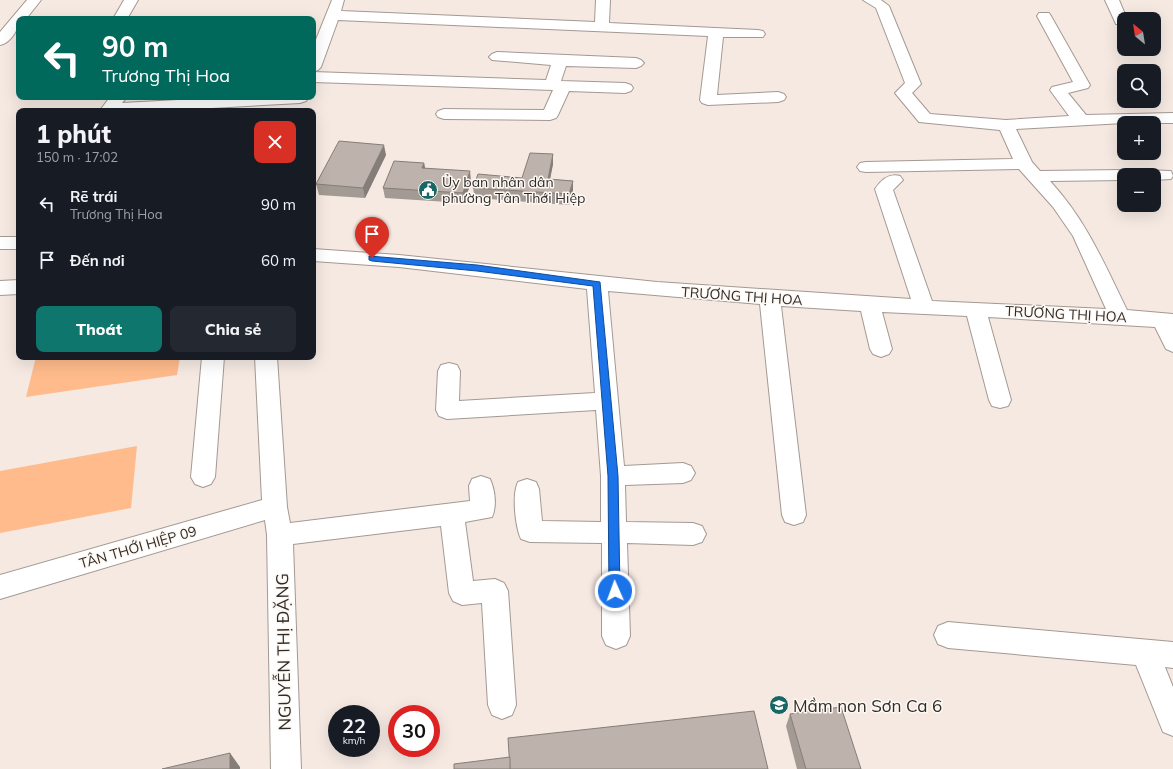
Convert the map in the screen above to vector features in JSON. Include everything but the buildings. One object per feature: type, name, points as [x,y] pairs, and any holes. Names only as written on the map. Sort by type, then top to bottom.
[{"type":"street","points":[[21,16],[34,0]]},
{"type":"street","points":[[122,16],[131,0]]},
{"type":"street","points":[[316,59],[338,0]]},
{"type":"street","points":[[602,27],[603,0]]},
{"type":"street","points":[[870,0],[882,6],[913,84],[903,93],[925,119],[1006,125],[1081,120],[1173,118]]},
{"type":"street","points":[[1112,0],[1117,12]]},
{"type":"street","points":[[333,14],[758,34]]},
{"type":"street","points":[[1044,16],[1082,85],[1058,90],[1081,120]]},
{"type":"street","points":[[0,41],[16,22]]},
{"type":"street","points":[[716,32],[708,100],[778,97]]},
{"type":"street","points":[[497,57],[560,61],[636,63]]},
{"type":"street","points":[[444,114],[550,115],[558,86],[560,61]]},
{"type":"street","points":[[316,77],[625,88]]},
{"type":"street","points":[[111,106],[298,102]]},
{"type":"street","points":[[1006,125],[1031,170],[1060,203],[1082,236],[1120,316]]},
{"type":"street","points":[[866,167],[1031,170],[1117,175]]},
{"type":"street","points":[[894,180],[884,188],[924,307]]},
{"type":"street","name":"TRƯƠNG THỊ HOA","points":[[316,255],[356,257],[477,268],[597,284],[770,299],[1120,316],[1167,321]]},
{"type":"street","points":[[597,284],[613,476],[616,636]]},
{"type":"street","points":[[0,288],[16,287]]},
{"type":"street","points":[[770,299],[794,515]]},
{"type":"street","points":[[870,304],[881,348]]},
{"type":"street","points":[[975,309],[1000,400]]},
{"type":"street","points":[[1167,321],[1173,344]]},
{"type":"street","points":[[203,477],[213,360]]},
{"type":"street","name":"NGUYỄN THỊ ĐẶNG","points":[[266,360],[275,507],[280,535],[286,769]]},
{"type":"street","points":[[449,371],[446,410],[607,401]]},
{"type":"street","points":[[613,476],[682,473]]},
{"type":"street","points":[[280,535],[483,510],[481,486]]},
{"type":"street","points":[[527,489],[530,531],[693,534]]},
{"type":"street","name":"TÂN THỚI HIỆP 09","points":[[0,587],[275,507]]},
{"type":"street","points":[[452,515],[462,593],[495,591],[502,705]]},
{"type":"street","points":[[948,635],[1173,655]]},
{"type":"street","points":[[1144,652],[1173,722]]},
{"type":"shaded area","points":[[35,360],[180,360],[177,375],[26,397]]},
{"type":"shaded area","points":[[137,446],[131,508],[0,533],[0,471]]},
{"type":"place","name":"Ủy ban nhân dân phường Tân Thới Hiệp","points":[[428,190]]},
{"type":"place","name":"Mầm non Sơn Ca 6","points":[[779,705]]},
{"type":"route","points":[[372,258],[477,268],[597,284],[613,476],[615,591]]}]
